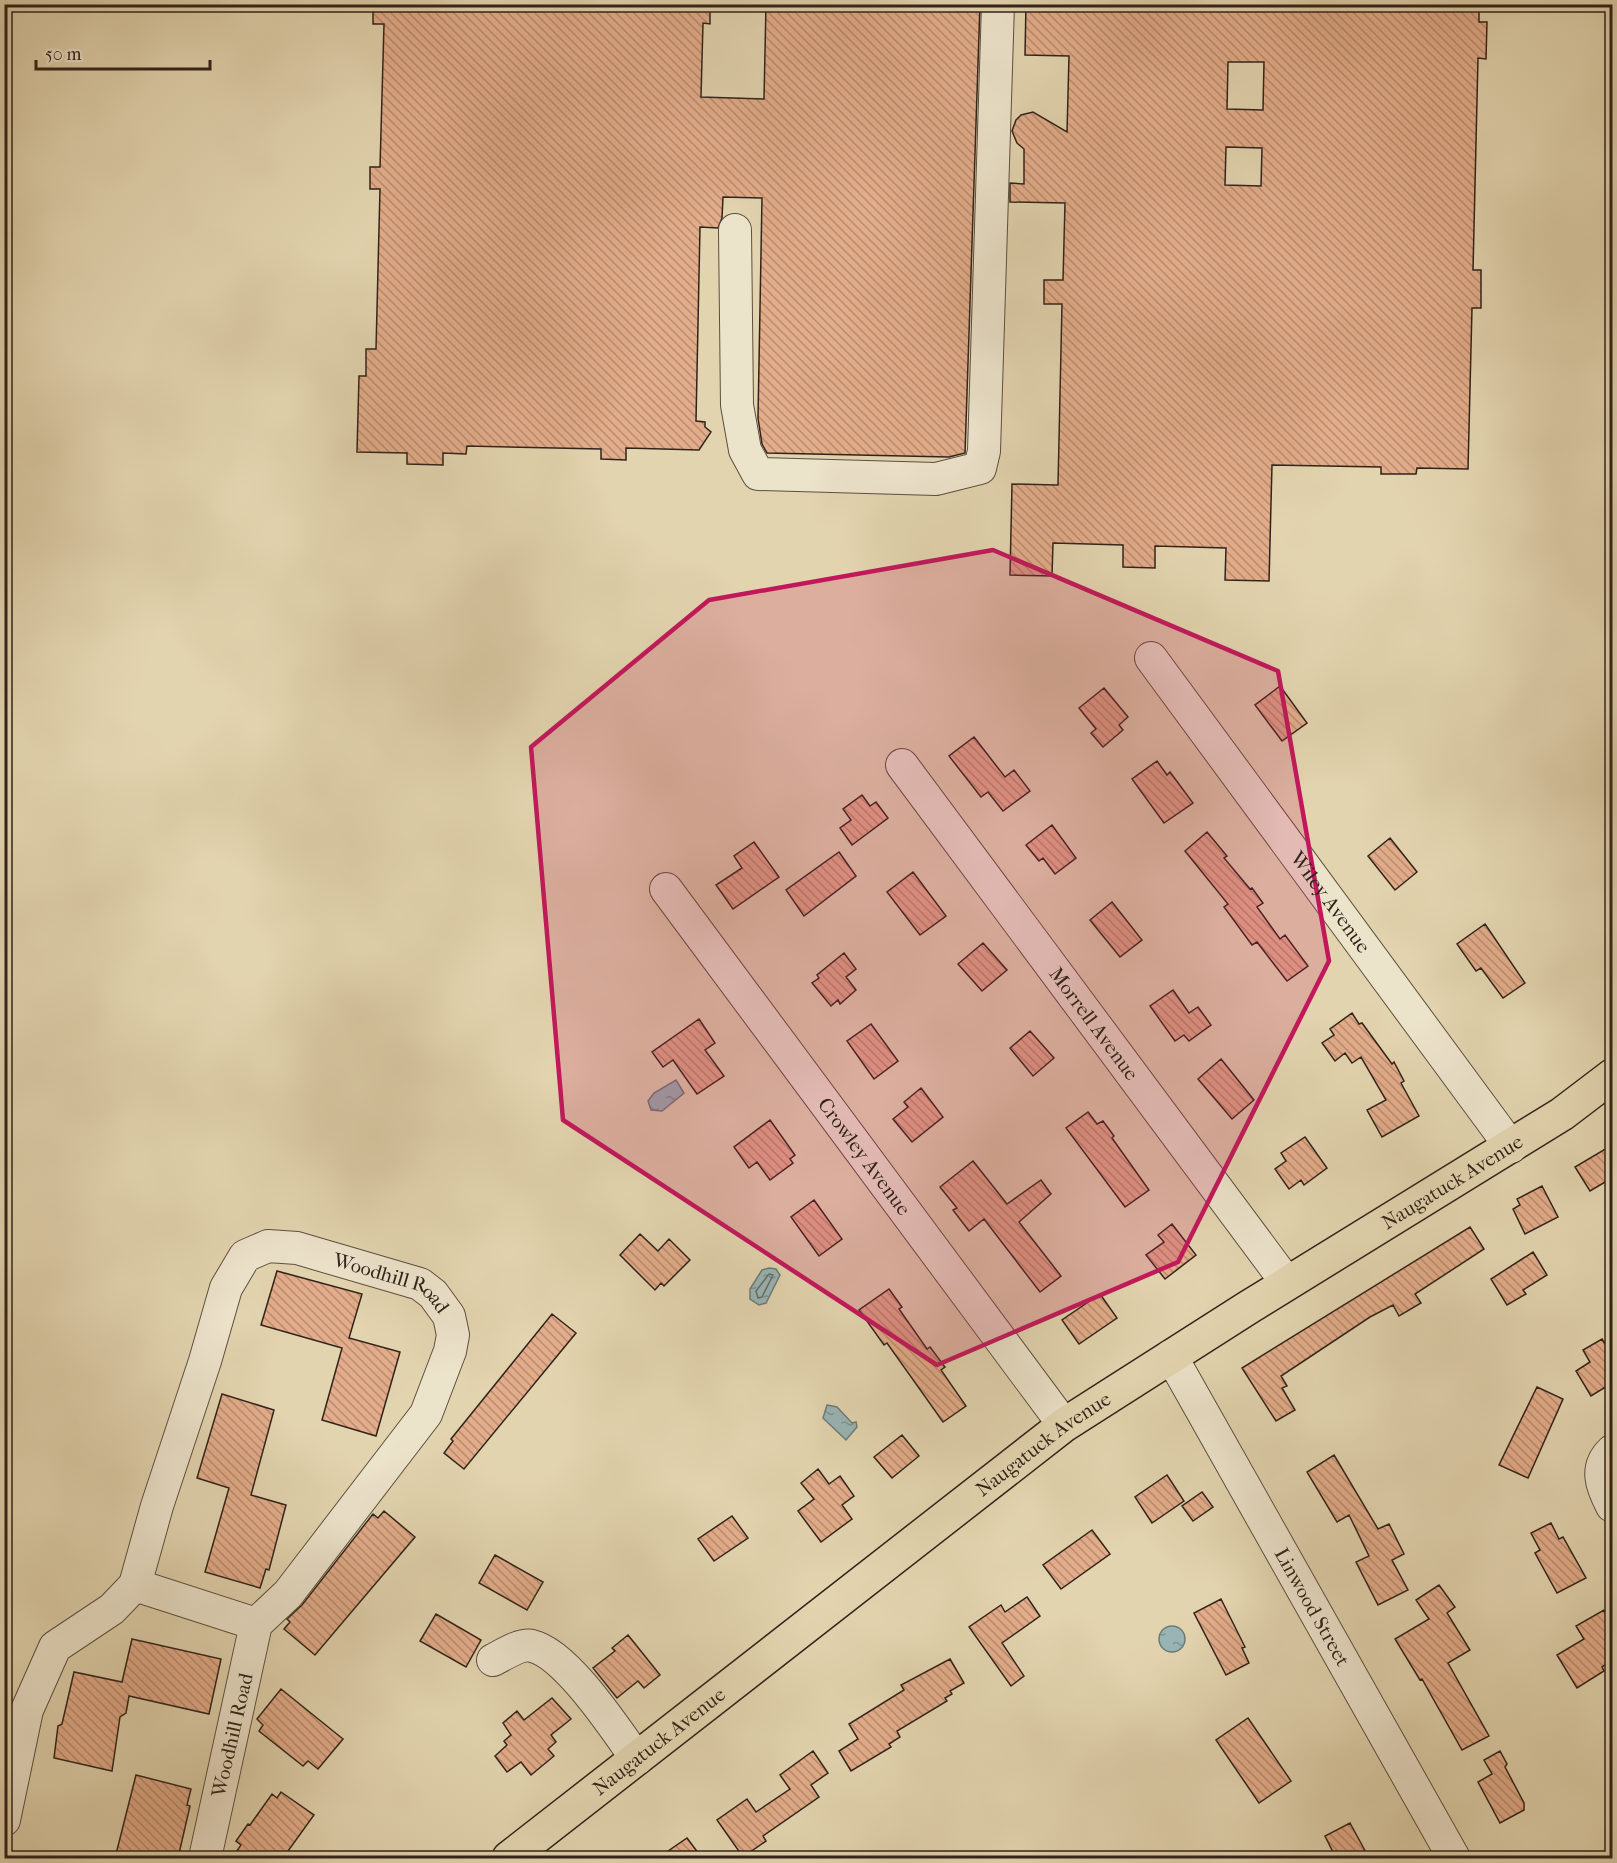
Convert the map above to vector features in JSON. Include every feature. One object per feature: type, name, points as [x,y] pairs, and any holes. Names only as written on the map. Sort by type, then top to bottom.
[{"type":"main road","name":"Naugatuck Avenue","points":[[509,1858],[1064,1425],[1287,1283],[1562,1114],[1612,1076]]},
{"type":"street","points":[[735,230],[737,405],[745,450],[758,474],[936,479],[980,468],[984,451],[998,4]]},
{"type":"street","name":"Wiley Avenue","points":[[1151,658],[1511,1146]]},
{"type":"street","name":"Morrell Avenue","points":[[902,765],[1287,1283]]},
{"type":"street","name":"Crowley Avenue","points":[[666,889],[1064,1425]]},
{"type":"street","name":"Woodhill Road","points":[[135,1586],[157,1506],[205,1361],[226,1288],[245,1256],[268,1246],[297,1248],[420,1284],[433,1293],[449,1316],[453,1335],[450,1351],[426,1414],[288,1594],[256,1624],[205,1858]]},
{"type":"street","name":"Linwood Street","points":[[1171,1356],[1454,1858]]},
{"type":"street","points":[[1607,1461],[1604,1488],[1612,1506]]},
{"type":"street","points":[[4,1820],[27,1710],[55,1647],[112,1609],[135,1586],[256,1624]]},
{"type":"street","points":[[494,1660],[524,1646],[532,1646],[558,1662],[583,1684],[638,1759]]},
{"type":"highlighted area","points":[[993,550],[1278,671],[1329,961],[1178,1262],[937,1365],[563,1120],[531,747],[709,600]]},
{"type":"water","points":[[676,1080],[684,1093],[662,1111],[651,1110],[648,1101],[654,1093]]},
{"type":"water","points":[[776,1269],[780,1275],[766,1303],[759,1305],[750,1299],[750,1289],[762,1270]]},
{"type":"water","points":[[827,1405],[837,1407],[852,1423],[856,1422],[857,1427],[846,1440],[823,1418]]},
{"type":"water","points":[[1172,1626],[1181,1630],[1185,1639],[1181,1648],[1172,1652],[1163,1648],[1159,1639],[1163,1630]]},
{"type":"building","points":[[373,4],[710,4],[710,24],[703,23],[701,97],[764,99],[766,4],[980,4],[965,453],[949,457],[767,453],[762,444],[758,418],[762,198],[723,197],[722,218],[718,228],[700,227],[696,421],[705,422],[705,427],[711,432],[699,450],[626,448],[626,460],[601,459],[601,449],[467,446],[466,454],[443,453],[443,465],[407,464],[407,453],[357,452],[359,376],[366,376],[366,349],[376,349],[380,189],[370,189],[370,167],[380,167],[384,24],[373,24]]},
{"type":"building","points":[[1026,4],[1479,4],[1479,22],[1487,22],[1486,59],[1478,58],[1473,270],[1481,270],[1481,308],[1472,308],[1468,469],[1417,468],[1416,474],[1381,474],[1381,467],[1272,465],[1269,581],[1225,580],[1226,548],[1155,546],[1155,568],[1123,567],[1123,545],[1053,543],[1052,576],[1010,575],[1012,484],[1058,485],[1062,304],[1044,304],[1044,280],[1063,280],[1065,203],[1010,202],[1010,183],[1024,184],[1024,149],[1017,143],[1012,131],[1016,120],[1021,115],[1033,112],[1067,132],[1069,56],[1025,55]],"holes":[[[1228,62],[1264,62],[1263,110],[1227,109]],[[1226,147],[1262,148],[1261,186],[1225,185]]]},
{"type":"building","points":[[1280,686],[1307,723],[1282,741],[1255,705]]},
{"type":"building","points":[[1104,688],[1128,717],[1119,725],[1123,730],[1103,747],[1091,733],[1096,729],[1079,708]]},
{"type":"building","points":[[974,737],[1005,777],[1014,770],[1030,791],[1003,811],[988,792],[981,797],[949,756]]},
{"type":"building","points":[[1157,761],[1167,775],[1170,772],[1193,803],[1164,823],[1132,779]]},
{"type":"building","points":[[862,795],[870,806],[876,802],[888,818],[852,845],[840,828],[851,820],[843,809]]},
{"type":"building","points":[[1052,825],[1076,858],[1055,874],[1043,858],[1039,861],[1026,845]]},
{"type":"building","points":[[1207,832],[1227,856],[1224,858],[1263,903],[1257,907],[1280,939],[1285,935],[1308,966],[1287,981],[1257,942],[1252,945],[1224,907],[1228,904],[1185,851]]},
{"type":"building","points":[[1390,838],[1417,872],[1395,890],[1368,856]]},
{"type":"building","points":[[754,842],[779,877],[733,909],[716,885],[742,868],[734,856]]},
{"type":"building","points":[[839,852],[856,876],[804,916],[786,890]]},
{"type":"building","points":[[913,872],[946,916],[920,935],[887,892]]},
{"type":"building","points":[[1112,902],[1142,940],[1120,957],[1090,920]]},
{"type":"building","points":[[1485,924],[1525,983],[1503,998],[1481,968],[1476,971],[1457,944]]},
{"type":"building","points":[[983,943],[1007,970],[982,991],[958,964]]},
{"type":"building","points":[[844,953],[856,969],[846,977],[856,990],[840,1004],[838,1000],[831,1006],[812,983],[819,978],[817,975]]},
{"type":"building","points":[[1173,990],[1189,1013],[1198,1007],[1211,1025],[1189,1041],[1184,1035],[1175,1041],[1150,1006]]},
{"type":"building","points":[[1352,1013],[1392,1064],[1394,1062],[1404,1081],[1401,1083],[1419,1116],[1382,1137],[1367,1110],[1386,1100],[1361,1057],[1352,1063],[1345,1053],[1335,1061],[1322,1043],[1334,1035],[1330,1029]]},
{"type":"building","points":[[699,1019],[715,1043],[705,1050],[724,1076],[697,1094],[673,1060],[663,1067],[652,1052]]},
{"type":"building","points":[[871,1024],[898,1061],[874,1079],[847,1041]]},
{"type":"building","points":[[1030,1031],[1054,1058],[1033,1076],[1010,1048]]},
{"type":"building","points":[[1221,1059],[1254,1100],[1232,1119],[1198,1079]]},
{"type":"building","points":[[921,1088],[943,1117],[912,1142],[893,1119],[908,1107],[904,1102]]},
{"type":"building","points":[[1088,1112],[1097,1124],[1103,1121],[1114,1136],[1112,1138],[1149,1190],[1125,1207],[1066,1128]]},
{"type":"building","points":[[770,1120],[795,1155],[790,1159],[793,1163],[770,1180],[757,1162],[749,1168],[734,1147]]},
{"type":"building","points":[[1305,1137],[1327,1168],[1304,1185],[1301,1180],[1289,1189],[1275,1169],[1286,1161],[1281,1153]]},
{"type":"building","points":[[1612,1145],[1612,1178],[1590,1191],[1575,1167]]},
{"type":"building","points":[[973,1161],[1007,1204],[1041,1180],[1051,1194],[1019,1222],[1061,1276],[1040,1292],[984,1219],[969,1231],[953,1210],[957,1208],[940,1187]]},
{"type":"building","points":[[1542,1186],[1558,1217],[1525,1234],[1513,1209],[1520,1205],[1517,1199]]},
{"type":"building","points":[[814,1200],[842,1239],[819,1256],[791,1217]]},
{"type":"building","points":[[1172,1224],[1196,1255],[1165,1279],[1146,1255],[1164,1242],[1158,1235]]},
{"type":"building","points":[[1470,1227],[1484,1249],[1415,1294],[1421,1303],[1399,1316],[1393,1305],[1370,1317],[1281,1376],[1287,1386],[1282,1388],[1295,1410],[1276,1421],[1242,1368]]},
{"type":"building","points":[[640,1234],[658,1251],[669,1239],[690,1260],[664,1286],[661,1283],[655,1290],[620,1255]]},
{"type":"building","points":[[1533,1252],[1547,1275],[1523,1290],[1526,1294],[1507,1305],[1491,1279]]},
{"type":"building","points":[[277,1271],[362,1294],[349,1338],[400,1352],[376,1436],[322,1420],[342,1348],[261,1325]]},
{"type":"building","points":[[889,1289],[902,1307],[899,1309],[927,1349],[930,1347],[945,1367],[941,1370],[966,1406],[943,1422],[887,1343],[884,1345],[859,1310]]},
{"type":"building","points":[[1100,1294],[1117,1318],[1079,1344],[1062,1320]]},
{"type":"building","points":[[552,1314],[576,1333],[464,1469],[444,1453],[453,1441],[451,1439]]},
{"type":"building","points":[[1602,1339],[1612,1355],[1612,1383],[1591,1396],[1576,1371],[1590,1362],[1583,1350]]},
{"type":"building","points":[[1537,1387],[1563,1399],[1528,1478],[1499,1465]]},
{"type":"building","points":[[222,1394],[274,1410],[251,1495],[286,1505],[269,1570],[266,1569],[260,1588],[205,1572],[229,1488],[197,1478]]},
{"type":"building","points":[[902,1435],[919,1456],[892,1478],[874,1457]]},
{"type":"building","points":[[1334,1455],[1378,1529],[1389,1524],[1404,1554],[1392,1560],[1408,1590],[1378,1605],[1356,1562],[1369,1556],[1349,1515],[1337,1522],[1307,1472]]},
{"type":"building","points":[[818,1469],[829,1484],[840,1476],[854,1496],[842,1505],[852,1519],[821,1542],[798,1511],[814,1499],[801,1483]]},
{"type":"building","points":[[1167,1475],[1184,1501],[1152,1523],[1135,1497]]},
{"type":"building","points":[[1202,1492],[1213,1507],[1193,1521],[1182,1506]]},
{"type":"building","points":[[384,1511],[415,1537],[315,1655],[284,1629],[290,1622],[287,1619],[302,1605],[373,1514],[378,1518]]},
{"type":"building","points":[[732,1516],[748,1538],[714,1561],[698,1539]]},
{"type":"building","points":[[1551,1523],[1559,1539],[1563,1537],[1586,1578],[1557,1593],[1535,1553],[1540,1550],[1531,1533]]},
{"type":"building","points":[[1092,1530],[1110,1554],[1061,1589],[1043,1565]]},
{"type":"building","points":[[495,1555],[543,1582],[527,1610],[479,1583]]},
{"type":"building","points":[[1439,1585],[1455,1607],[1447,1613],[1470,1650],[1448,1663],[1489,1736],[1462,1750],[1422,1679],[1420,1680],[1395,1639],[1429,1619],[1416,1600]]},
{"type":"building","points":[[1027,1597],[1040,1616],[1002,1643],[1024,1676],[1011,1686],[969,1627],[1001,1605],[1005,1612]]},
{"type":"building","points":[[1221,1599],[1245,1647],[1242,1648],[1249,1663],[1226,1675],[1194,1613]]},
{"type":"building","points":[[1604,1610],[1612,1624],[1612,1660],[1602,1667],[1604,1671],[1577,1688],[1557,1655],[1584,1639],[1576,1626]]},
{"type":"building","points":[[436,1614],[481,1640],[466,1667],[420,1641]]},
{"type":"building","points":[[628,1635],[660,1675],[644,1688],[638,1681],[617,1698],[593,1668],[615,1651],[612,1648]]},
{"type":"building","points":[[132,1639],[221,1659],[209,1714],[129,1696],[126,1713],[120,1717],[112,1771],[54,1758],[58,1726],[62,1724],[74,1672],[122,1682]]},
{"type":"building","points":[[950,1659],[964,1683],[950,1691],[952,1694],[945,1698],[947,1701],[897,1731],[900,1737],[889,1744],[891,1747],[851,1771],[839,1751],[858,1739],[849,1724],[904,1690],[901,1685]]},
{"type":"building","points":[[281,1689],[343,1739],[318,1769],[308,1761],[303,1766],[259,1731],[263,1725],[257,1719]]},
{"type":"building","points":[[552,1698],[571,1719],[551,1735],[556,1742],[548,1749],[554,1756],[531,1775],[521,1762],[507,1772],[495,1756],[507,1745],[504,1741],[511,1735],[503,1723],[517,1711],[524,1720]]},
{"type":"building","points":[[1248,1718],[1291,1781],[1259,1803],[1216,1740]]},
{"type":"building","points":[[813,1751],[828,1773],[811,1785],[819,1797],[763,1836],[766,1841],[743,1857],[717,1820],[747,1799],[756,1812],[790,1789],[780,1775]]},
{"type":"building","points":[[1500,1751],[1507,1764],[1505,1767],[1524,1803],[1524,1810],[1500,1823],[1478,1782],[1492,1774],[1484,1760]]},
{"type":"building","points":[[136,1775],[191,1789],[187,1805],[190,1806],[178,1858],[115,1858]]},
{"type":"building","points":[[281,1792],[314,1815],[283,1858],[232,1858],[241,1845],[236,1841],[248,1824],[250,1825],[272,1794],[277,1798]]},
{"type":"building","points":[[1350,1823],[1369,1858],[1336,1858],[1325,1836]]},
{"type":"building","points":[[687,1838],[702,1858],[658,1858]]}]
